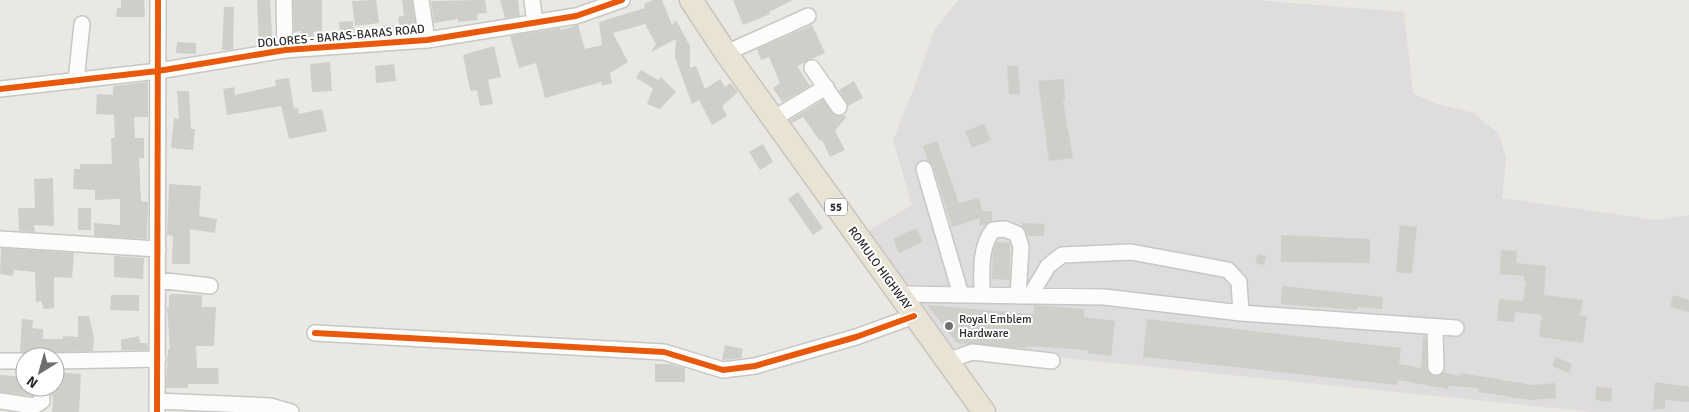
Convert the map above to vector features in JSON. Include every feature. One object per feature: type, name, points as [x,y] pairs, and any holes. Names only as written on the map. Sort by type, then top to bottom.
[{"type":"highway","name":"ROMULO HIGHWAY","points":[[691,0],[726,53],[984,412]]},
{"type":"street","points":[[158,0],[157,407],[270,406],[291,412]]},
{"type":"street","points":[[284,0],[285,50]]},
{"type":"street","points":[[421,0],[427,40]]},
{"type":"street","points":[[532,0],[535,23]]},
{"type":"street","name":"DOLORES - BARAS-BARAS ROAD","points":[[0,89],[158,71],[285,50],[427,40],[576,16],[622,0]]},
{"type":"street","points":[[726,53],[808,16]]},
{"type":"street","points":[[76,81],[82,24]]},
{"type":"street","points":[[812,68],[839,107]]},
{"type":"street","points":[[773,119],[826,87]]},
{"type":"street","points":[[924,169],[961,295]]},
{"type":"street","points":[[982,295],[982,258],[986,238],[993,230],[1005,229],[1017,234],[1021,247],[1024,296]]},
{"type":"street","points":[[0,239],[158,249]]},
{"type":"street","points":[[1024,296],[1048,266],[1062,255],[1131,252],[1228,270],[1239,282],[1241,313]]},
{"type":"street","points":[[158,280],[210,286]]},
{"type":"street","points":[[898,294],[1104,297],[1241,313],[1456,328]]},
{"type":"street","points":[[315,333],[664,352],[723,370],[755,366],[856,337],[914,316]]},
{"type":"street","points":[[1435,327],[1436,368]]},
{"type":"street","points":[[947,361],[972,352],[1052,362]]},
{"type":"street","points":[[65,361],[158,359]]},
{"type":"street","points":[[0,361],[15,361]]},
{"type":"street","points":[[0,401],[34,406],[42,401],[42,397]]},
{"type":"shaded area","points":[[958,0],[1255,0],[1404,12],[1413,93],[1434,103],[1474,113],[1499,134],[1506,159],[1502,198],[1656,220],[1689,215],[1689,412],[1591,412],[948,346],[867,232],[912,205],[893,140],[934,31]]},
{"type":"building","points":[[121,0],[144,0],[145,17],[116,17],[117,8],[121,8]]},
{"type":"building","points":[[257,0],[270,0],[272,36],[274,36],[275,42],[259,45]]},
{"type":"building","points":[[293,0],[322,0],[322,31],[313,32],[314,37],[301,37],[301,31],[294,32]]},
{"type":"building","points":[[376,0],[379,23],[355,26],[352,1]]},
{"type":"building","points":[[402,0],[412,0],[416,27],[400,29],[398,17],[404,16]]},
{"type":"building","points":[[485,0],[487,13],[477,14],[478,20],[458,22],[458,19],[434,23],[431,1]]},
{"type":"building","points":[[500,0],[518,0],[520,16],[505,18]]},
{"type":"building","points":[[653,0],[662,0],[672,25],[676,20],[690,46],[690,68],[696,66],[705,89],[720,79],[725,87],[730,83],[738,92],[722,106],[727,116],[712,125],[699,100],[692,104],[675,57],[676,39],[651,52],[656,44],[645,24],[613,33],[628,62],[610,73],[612,83],[602,86],[601,82],[545,98],[536,63],[519,68],[510,36],[560,28],[561,30],[578,25],[585,49],[602,45],[599,22],[645,8],[644,4]]},
{"type":"building","points":[[733,0],[793,0],[769,12],[770,14],[743,25]]},
{"type":"building","points":[[224,7],[234,7],[233,49],[228,50],[222,50]]},
{"type":"building","points":[[353,21],[354,36],[340,37],[339,22]]},
{"type":"building","points":[[394,25],[394,33],[380,34],[380,26]]},
{"type":"building","points":[[812,25],[825,53],[797,66],[810,86],[779,104],[782,102],[773,88],[780,83],[769,57],[761,60],[757,49]]},
{"type":"building","points":[[177,42],[196,43],[196,54],[176,53]]},
{"type":"building","points":[[494,46],[501,77],[488,80],[493,104],[480,106],[477,90],[471,91],[469,85],[463,55]]},
{"type":"building","points":[[330,62],[332,91],[312,92],[310,64]]},
{"type":"building","points":[[394,64],[396,81],[376,83],[375,66]]},
{"type":"building","points":[[1007,66],[1018,66],[1020,94],[1009,94]]},
{"type":"building","points":[[641,70],[658,80],[661,77],[676,92],[660,109],[647,104],[653,88],[636,78]]},
{"type":"building","points":[[289,78],[294,109],[298,108],[299,114],[322,109],[327,131],[289,139],[281,106],[227,115],[223,89],[234,87],[235,95],[276,86],[275,80]]},
{"type":"building","points":[[1064,79],[1065,101],[1063,101],[1073,158],[1049,161],[1038,81]]},
{"type":"building","points":[[854,81],[863,98],[848,106],[839,90]]},
{"type":"building","points":[[148,82],[148,117],[134,117],[135,138],[144,138],[144,158],[139,158],[141,201],[148,202],[147,239],[94,236],[94,223],[120,225],[120,199],[95,200],[95,190],[73,189],[74,169],[80,169],[80,164],[112,164],[111,138],[115,138],[114,115],[96,114],[97,94],[113,95],[113,86]]},
{"type":"building","points":[[177,91],[189,91],[191,129],[195,129],[193,150],[171,148],[174,118],[179,119]]},
{"type":"building","points":[[823,100],[835,115],[847,116],[835,131],[845,150],[830,157],[822,140],[820,141],[803,117],[792,123],[790,120]]},
{"type":"building","points":[[984,124],[991,140],[972,148],[965,131]]},
{"type":"building","points":[[937,141],[959,203],[979,198],[982,211],[992,211],[992,221],[985,225],[979,225],[980,218],[952,227],[933,166],[928,161],[923,146]]},
{"type":"building","points":[[763,144],[773,162],[760,170],[749,152]]},
{"type":"building","points":[[53,178],[54,226],[34,225],[35,232],[19,231],[18,208],[35,208],[34,179]]},
{"type":"building","points":[[169,184],[201,186],[199,216],[217,219],[215,233],[190,229],[190,264],[172,264],[173,236],[167,235]]},
{"type":"building","points":[[798,192],[823,228],[813,235],[788,199]]},
{"type":"building","points":[[78,208],[91,208],[91,230],[78,230]]},
{"type":"building","points":[[1021,223],[1045,224],[1044,236],[1027,236]]},
{"type":"building","points":[[1400,225],[1417,227],[1412,274],[1396,272]]},
{"type":"building","points":[[916,228],[923,242],[899,253],[893,239]]},
{"type":"building","points":[[1281,235],[1370,239],[1370,263],[1281,262]]},
{"type":"building","points":[[996,242],[1010,243],[1010,280],[992,279],[993,253]]},
{"type":"building","points":[[1,248],[74,253],[72,278],[54,277],[54,308],[44,309],[41,301],[36,302],[35,272],[14,270],[13,276],[0,274]]},
{"type":"building","points":[[1501,250],[1517,251],[1516,263],[1546,266],[1544,295],[1583,300],[1580,315],[1587,317],[1583,343],[1539,337],[1542,315],[1515,312],[1514,322],[1497,321],[1499,299],[1523,301],[1526,282],[1524,282],[1524,276],[1500,274]]},
{"type":"building","points":[[1258,254],[1266,256],[1264,265],[1255,263]]},
{"type":"building","points":[[114,256],[144,258],[143,279],[114,277]]},
{"type":"building","points":[[1282,286],[1383,297],[1382,309],[1357,307],[1357,310],[1281,304]]},
{"type":"building","points":[[171,294],[202,295],[202,307],[216,307],[214,346],[196,346],[197,368],[218,368],[219,384],[188,384],[188,388],[166,388],[168,349],[170,349],[167,307],[169,307],[169,296]]},
{"type":"building","points":[[111,295],[139,295],[139,311],[110,310]]},
{"type":"building","points":[[1673,295],[1689,300],[1689,312],[1670,307]]},
{"type":"building","points":[[927,305],[1034,314],[1034,305],[1084,309],[1084,317],[1115,321],[1111,356],[1088,353],[1089,350],[957,343]]},
{"type":"building","points":[[78,316],[89,316],[94,338],[93,351],[65,352],[65,347],[20,347],[22,319],[33,320],[32,328],[43,329],[43,339],[63,339],[63,336],[78,337]]},
{"type":"building","points":[[1147,319],[1401,348],[1399,364],[1421,368],[1423,337],[1426,337],[1427,368],[1432,375],[1437,376],[1443,372],[1460,376],[1460,373],[1534,385],[1555,383],[1556,398],[1531,400],[1478,392],[1479,388],[1448,386],[1448,389],[1398,380],[1397,385],[1143,357]]},
{"type":"building","points":[[139,336],[140,343],[147,343],[148,350],[121,350],[121,340]]},
{"type":"building","points":[[725,345],[743,349],[741,358],[722,360]]},
{"type":"building","points":[[1556,357],[1572,364],[1569,373],[1552,366]]},
{"type":"building","points":[[655,364],[670,364],[685,368],[685,382],[655,382]]},
{"type":"building","points":[[65,373],[81,374],[79,412],[52,412],[52,397],[65,397]]},
{"type":"building","points":[[0,375],[15,376],[15,394],[0,392]]},
{"type":"building","points":[[1655,382],[1689,387],[1689,402],[1665,400],[1665,409],[1653,409]]},
{"type":"building","points":[[1596,387],[1612,388],[1611,402],[1595,400]]},
{"type":"cycle path","points":[[157,412],[158,0]]},
{"type":"cycle path","points":[[0,89],[158,71],[285,50],[427,40],[576,16],[622,0]]},
{"type":"cycle path","points":[[315,333],[664,352],[723,370],[755,366],[856,337],[914,316]]},
{"type":"place","name":"Royal Emblem Hardware","points":[[949,326]]}]
